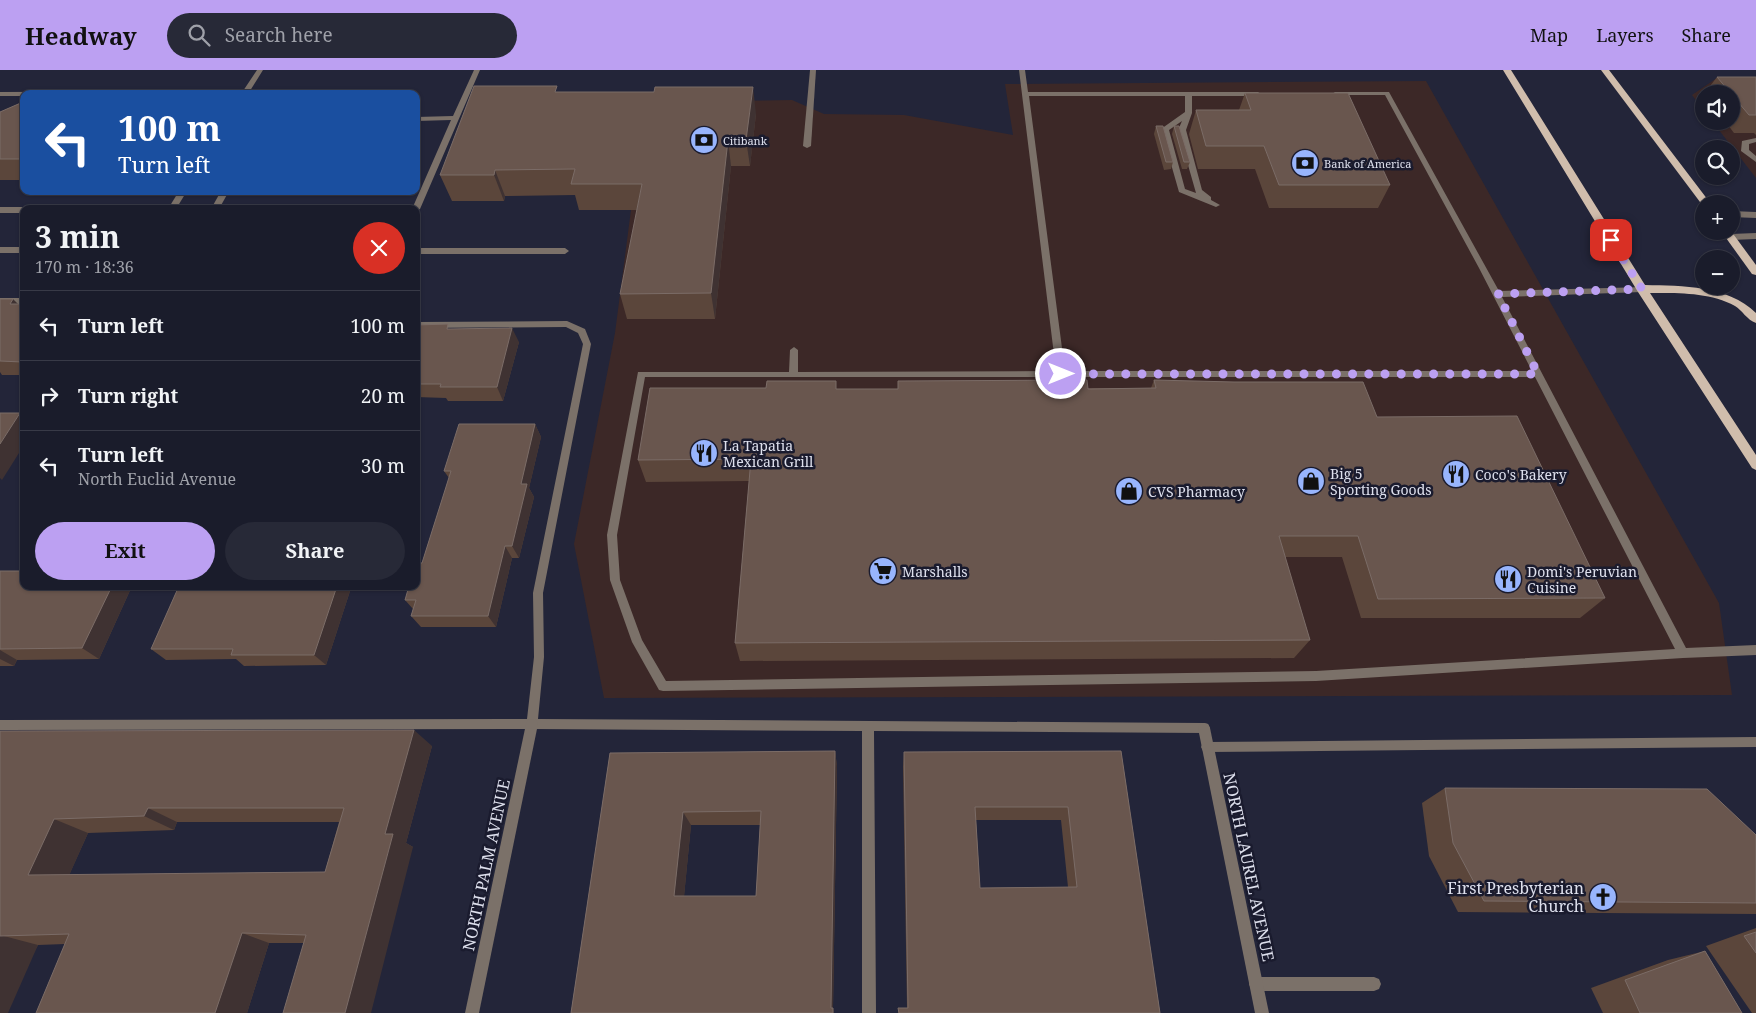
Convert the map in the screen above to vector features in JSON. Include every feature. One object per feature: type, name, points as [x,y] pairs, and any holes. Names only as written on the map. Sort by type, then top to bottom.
[{"type":"main road","points":[[1507,70],[1642,289],[1756,465]]},
{"type":"main road","points":[[1605,70],[1699,195]]},
{"type":"main road","points":[[1732,240],[1756,272]]},
{"type":"main road","points":[[1642,289],[1675,289],[1701,292],[1739,304],[1756,318]]},
{"type":"street","points":[[247,90],[260,70]]},
{"type":"street","points":[[418,205],[477,70]]},
{"type":"street","points":[[807,146],[813,70]]},
{"type":"street","points":[[1022,70],[1061,374]]},
{"type":"street","points":[[1327,94],[1386,93],[1498,294],[1683,653]]},
{"type":"street","points":[[0,94],[20,94]]},
{"type":"street","points":[[1024,94],[1267,94]]},
{"type":"street","points":[[1188,95],[1188,114],[1182,130],[1198,191],[1216,206],[1182,190],[1166,129],[1188,114]]},
{"type":"street","points":[[420,119],[456,118]]},
{"type":"street","points":[[1756,140],[1745,143],[1745,151],[1756,160]]},
{"type":"street","points":[[0,210],[20,210]]},
{"type":"street","points":[[1740,214],[1756,215]]},
{"type":"street","points":[[1740,235],[1756,236]]},
{"type":"street","points":[[0,250],[20,250]]},
{"type":"street","points":[[420,252],[565,251]]},
{"type":"street","points":[[1498,294],[1642,289]]},
{"type":"street","points":[[0,301],[20,300]]},
{"type":"street","name":"NORTH PALM AVENUE","points":[[420,325],[567,324],[582,331],[588,344],[538,593],[539,657],[532,724],[472,1013]]},
{"type":"street","points":[[793,375],[794,350]]},
{"type":"street","points":[[1538,374],[641,374],[612,535],[615,580],[637,642],[663,686],[1316,676],[1756,650]]},
{"type":"street","points":[[0,725],[532,724],[868,726],[869,1013]]},
{"type":"street","name":"NORTH LAUREL AVENUE","points":[[868,726],[1204,728],[1262,1013]]},
{"type":"street","points":[[1208,747],[1756,742]]},
{"type":"street","points":[[1256,984],[1374,984]]},
{"type":"shaded area","points":[[1717,78],[1756,78],[1756,178],[1740,157],[1740,140],[1727,140],[1719,130],[1740,130],[1740,85],[1707,85]]},
{"type":"shaded area","points":[[1426,81],[1719,603],[1732,695],[604,698],[574,544],[615,333],[645,102],[792,100],[824,114],[904,115],[1013,135],[1005,84]]},
{"type":"building","points":[[1717,77],[1756,77],[1756,115],[1749,115],[1740,104],[1740,85],[1724,85]]},
{"type":"building","points":[[474,86],[557,86],[555,92],[654,92],[655,87],[753,87],[746,140],[728,140],[711,293],[620,294],[642,184],[571,184],[575,169],[495,170],[494,175],[440,175]]},
{"type":"building","points":[[1245,93],[1348,93],[1390,185],[1279,185],[1264,146],[1206,146],[1196,110],[1251,110]]},
{"type":"building","points":[[20,103],[20,159],[0,159],[0,112]]},
{"type":"building","points":[[1156,126],[1163,126],[1173,162],[1166,162]]},
{"type":"building","points":[[1174,126],[1179,126],[1190,162],[1184,162]]},
{"type":"building","points":[[0,299],[13,299],[10,304],[20,304],[20,362],[0,361]]},
{"type":"building","points":[[448,324],[447,329],[512,328],[497,387],[440,387],[441,384],[420,384],[420,325]]},
{"type":"building","points":[[1087,380],[1088,389],[1156,388],[1154,380],[1363,382],[1377,417],[1517,416],[1605,598],[1378,599],[1358,536],[1279,536],[1310,640],[735,643],[751,459],[638,460],[650,388],[766,388],[767,381],[836,381],[836,389],[898,389],[898,381]]},
{"type":"building","points":[[0,413],[20,413],[0,444]]},
{"type":"building","points":[[459,424],[535,424],[521,484],[527,484],[512,546],[505,546],[488,616],[411,616],[416,600],[405,600],[408,590],[420,590],[420,563],[422,563],[451,471],[444,471]]},
{"type":"building","points":[[0,571],[20,571],[20,590],[110,590],[82,648],[0,649]]},
{"type":"building","points":[[177,590],[336,590],[314,655],[231,655],[233,649],[151,649]]},
{"type":"building","points":[[414,730],[385,834],[393,834],[345,1013],[283,1013],[306,935],[242,933],[215,1013],[36,1013],[69,934],[0,936],[0,731]],"holes":[[[148,808],[344,808],[325,872],[28,875],[54,819],[144,816]]]},
{"type":"building","points":[[835,751],[831,1008],[833,1008],[833,1013],[571,1013],[610,753]],"holes":[[[761,811],[756,896],[674,896],[683,812]]]},
{"type":"building","points":[[1121,751],[1160,1013],[899,1013],[898,1008],[908,1008],[904,752]],"holes":[[[975,807],[1068,807],[1077,887],[980,888]]]},
{"type":"building","name":"First Presbyterian Church","points":[[1445,788],[1707,789],[1756,835],[1756,903],[1484,901],[1453,843]]},
{"type":"building","points":[[1756,932],[1756,953],[1744,936]]},
{"type":"building","points":[[1705,951],[1742,1013],[1640,1013],[1625,980]]},
{"type":"place","name":"Citibank","points":[[704,140]]},
{"type":"place","name":"Bank of America","points":[[1305,163]]},
{"type":"place","name":"La Tapatia Mexican Grill","points":[[704,453]]},
{"type":"place","name":"Coco's Bakery","points":[[1456,474]]},
{"type":"place","name":"Big 5 Sporting Goods","points":[[1311,481]]},
{"type":"place","name":"CVS Pharmacy","points":[[1129,491]]},
{"type":"place","name":"Marshalls","points":[[883,571]]},
{"type":"place","name":"Domi's Peruvian Cuisine","points":[[1508,579]]},
{"type":"place","name":"First Presbyterian Church","points":[[1603,897]]},
{"type":"route","points":[[1061,374],[1538,374],[1498,294],[1642,289],[1611,240]]}]
